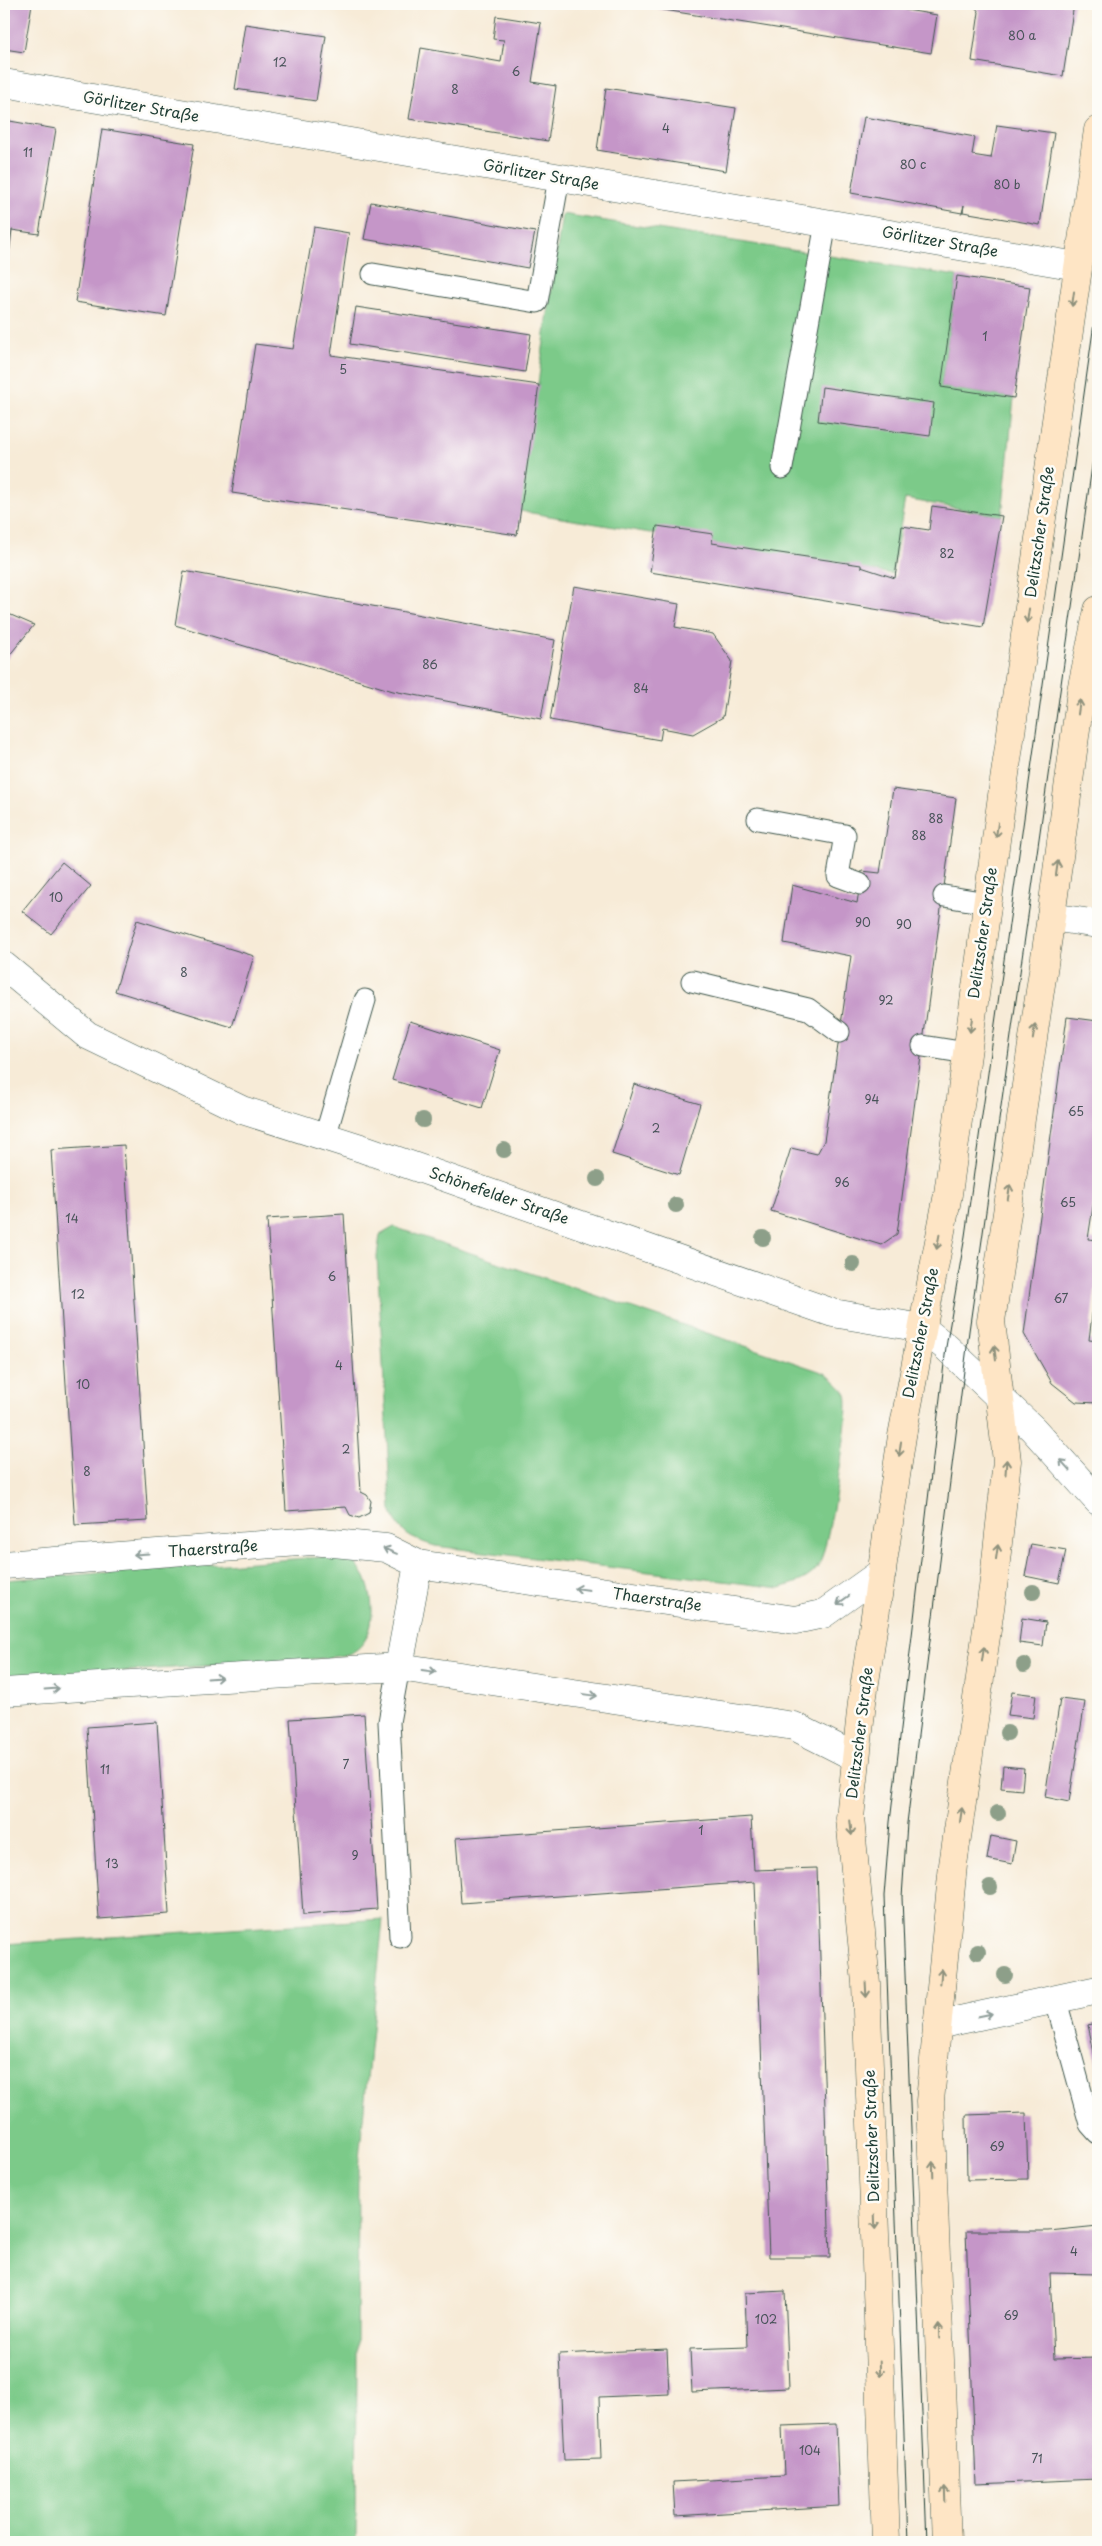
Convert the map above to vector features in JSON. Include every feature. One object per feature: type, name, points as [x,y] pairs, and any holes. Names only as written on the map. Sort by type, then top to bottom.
[{"type":"main road","name":"Delitzscher Straße","points":[[886,2542],[866,1983],[850,1818],[855,1757],[902,1436],[948,1194],[987,904],[1098,130]]},
{"type":"main road","points":[[947,2542],[930,2101],[953,1865],[1002,1516],[1007,1461],[1002,1402],[991,1321],[1051,916],[1081,691],[1098,614]]},
{"type":"street","name":"Görlitzer Straße","points":[[4,84],[1077,266]]},
{"type":"street","points":[[1051,916],[1098,924]]},
{"type":"street","name":"Schönefelder Straße","points":[[4,966],[87,1035],[242,1110],[833,1313],[922,1328],[946,1347],[1002,1402],[1033,1429],[1098,1501]]},
{"type":"street","name":"Thaerstraße","points":[[4,1565],[312,1541],[386,1548],[418,1564],[795,1620],[823,1614],[882,1572]]},
{"type":"street","points":[[399,1667],[418,1564]]},
{"type":"street","points":[[4,1692],[399,1667],[794,1726],[855,1757]]},
{"type":"street","points":[[938,2025],[1056,2001],[1098,1990]]},
{"type":"lane","points":[[373,274],[537,302],[559,178]]},
{"type":"lane","points":[[782,468],[826,223]]},
{"type":"lane","points":[[758,819],[845,835],[838,876],[860,884]]},
{"type":"lane","points":[[944,896],[987,904]]},
{"type":"lane","points":[[692,981],[808,1009],[839,1032]]},
{"type":"lane","points":[[325,1137],[365,1000]]},
{"type":"lane","points":[[923,1046],[967,1053]]},
{"type":"lane","points":[[399,1667],[389,1722],[400,1937]]},
{"type":"lane","points":[[1056,2001],[1090,2124],[1098,2133]]},
{"type":"green space","points":[[562,214],[957,276],[941,387],[1014,398],[1002,516],[905,499],[892,574],[520,511]]},
{"type":"green space","points":[[394,1227],[825,1373],[837,1383],[846,1395],[847,1406],[846,1426],[833,1508],[823,1554],[816,1570],[802,1580],[780,1588],[435,1546],[407,1535],[391,1510],[377,1256],[380,1235]]},
{"type":"green space","points":[[335,1556],[354,1561],[365,1577],[371,1596],[372,1618],[370,1628],[361,1646],[353,1652],[326,1658],[4,1679],[4,1580]]},
{"type":"green space","points":[[383,1919],[358,2169],[356,2542],[4,2542],[4,1944]]},
{"type":"building","points":[[4,4],[32,4],[24,52],[4,49]]},
{"type":"building","points":[[659,4],[870,4],[937,15],[931,53],[658,9]]},
{"type":"building","points":[[964,4],[1074,4],[1063,76],[972,61],[979,12],[976,8]]},
{"type":"building","points":[[496,16],[541,23],[532,82],[556,86],[548,141],[409,119],[421,48],[501,62],[504,40],[493,39]]},
{"type":"building","points":[[245,24],[326,36],[316,101],[235,89]]},
{"type":"building","points":[[606,88],[736,108],[726,171],[597,150]]},
{"type":"building","points":[[864,117],[975,137],[972,155],[991,158],[997,125],[1054,133],[1040,225],[963,212],[964,205],[962,213],[851,193]]},
{"type":"building","points":[[4,120],[56,129],[39,234],[12,230],[5,288]]},
{"type":"building","points":[[102,129],[194,144],[166,316],[75,302]]},
{"type":"building","points":[[371,202],[535,232],[528,268],[364,239]]},
{"type":"building","points":[[314,227],[349,233],[331,355],[539,385],[517,535],[232,493],[255,344],[293,349]]},
{"type":"building","points":[[957,276],[1030,287],[1014,398],[941,387]]},
{"type":"building","points":[[356,307],[531,334],[525,372],[350,344]]},
{"type":"building","points":[[822,387],[934,403],[930,436],[818,421]]},
{"type":"building","points":[[932,506],[1002,516],[983,627],[650,572],[657,526],[713,534],[712,543],[861,565],[861,567],[895,578],[902,526],[929,530]]},
{"type":"building","points":[[184,571],[555,640],[541,719],[393,691],[175,625]]},
{"type":"building","points":[[574,586],[679,604],[675,627],[713,634],[732,661],[723,717],[693,734],[662,728],[660,740],[550,720]]},
{"type":"building","points":[[4,612],[34,625],[4,662]]},
{"type":"building","points":[[893,789],[956,798],[897,1234],[881,1245],[771,1211],[791,1148],[817,1154],[824,1141],[851,956],[784,943],[792,885],[857,903],[862,871],[880,873]]},
{"type":"building","points":[[62,862],[91,886],[51,934],[22,911]]},
{"type":"building","points":[[137,920],[254,956],[232,1027],[115,991]]},
{"type":"building","points":[[1067,1017],[1098,1021],[1098,1174],[1088,1239],[1098,1240],[1098,1265],[1089,1340],[1098,1341],[1098,1403],[1076,1402],[1052,1383],[1024,1334]]},
{"type":"building","points":[[410,1021],[500,1050],[482,1108],[392,1080]]},
{"type":"building","points":[[634,1084],[700,1104],[679,1175],[612,1154]]},
{"type":"building","points":[[124,1145],[148,1521],[75,1525],[51,1150]]},
{"type":"building","points":[[344,1214],[361,1492],[367,1495],[371,1501],[369,1513],[359,1518],[350,1515],[346,1507],[286,1511],[267,1219]]},
{"type":"building","points":[[1031,1544],[1066,1550],[1059,1583],[1025,1576]]},
{"type":"building","points":[[1022,1618],[1046,1622],[1043,1646],[1019,1643]]},
{"type":"building","points":[[1012,1692],[1036,1695],[1033,1718],[1008,1715]]},
{"type":"building","points":[[1060,1699],[1085,1702],[1069,1802],[1045,1797]]},
{"type":"building","points":[[364,1714],[377,1909],[303,1915],[290,1719]]},
{"type":"building","points":[[157,1722],[169,1914],[99,1919],[87,1727]]},
{"type":"building","points":[[1003,1766],[1024,1768],[1022,1790],[1001,1788]]},
{"type":"building","points":[[751,1817],[754,1870],[817,1868],[830,2257],[769,2257],[755,1882],[461,1903],[456,1838]]},
{"type":"building","points":[[991,1836],[1016,1841],[1012,1864],[987,1859]]},
{"type":"building","points":[[1098,2022],[1098,2066],[1097,2066],[1088,2025]]},
{"type":"building","points":[[1026,2113],[1028,2179],[967,2180],[966,2115]]},
{"type":"building","points":[[1098,2226],[1098,2274],[1050,2273],[1054,2359],[1098,2358],[1098,2479],[976,2484],[966,2231],[1049,2231]]},
{"type":"building","points":[[785,2291],[789,2388],[692,2392],[690,2349],[747,2347],[745,2293]]},
{"type":"building","points":[[667,2349],[669,2394],[599,2397],[601,2459],[564,2460],[559,2354]]},
{"type":"building","points":[[836,2424],[839,2506],[675,2516],[673,2482],[784,2476],[782,2426]]},
{"type":"tram line","points":[[908,2542],[884,1896],[890,1822],[946,1347],[965,1236],[1098,295]]},
{"type":"tram line","points":[[927,2542],[902,1897],[907,1823],[969,1331],[1098,424]]}]
